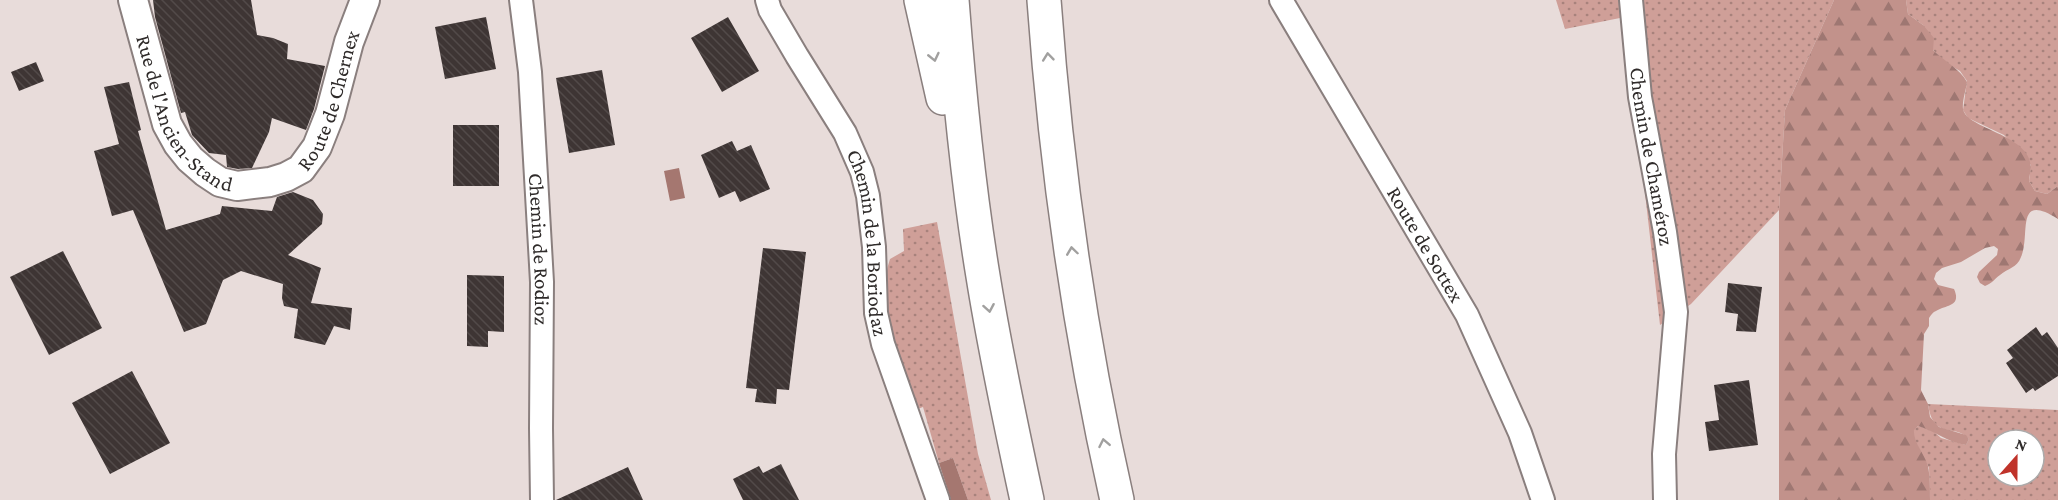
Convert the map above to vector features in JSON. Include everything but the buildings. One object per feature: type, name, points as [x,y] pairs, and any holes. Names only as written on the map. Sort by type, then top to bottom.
[{"type":"highway","points":[[921,0],[983,275],[1027,500]]},
{"type":"highway","points":[[952,0],[962,111],[983,275]]},
{"type":"highway","points":[[1044,0],[1054,108],[1072,255],[1094,390],[1116,500]]},
{"type":"street","name":"Rue de l'Ancien-Stand","points":[[133,0],[167,124],[178,144],[190,159],[220,182],[237,186],[270,182]]},
{"type":"street","name":"Route de Chernex","points":[[270,182],[301,169],[317,147],[330,114],[349,42],[365,0]]},
{"type":"street","name":"Chemin de Rodioz","points":[[521,0],[530,72],[542,282],[542,500]]},
{"type":"street","name":"Chemin de la Boriodaz","points":[[767,0],[770,10],[845,133],[862,172],[868,196],[874,247],[876,313],[883,344],[938,500]]},
{"type":"street","name":"Route de Sottex","points":[[1281,0],[1467,315],[1520,433],[1543,500]]},
{"type":"street","name":"Chemin de Chaméroz","points":[[1631,0],[1640,97],[1665,232],[1676,312],[1664,454],[1665,500]]},
{"type":"shaded area","points":[[1556,0],[1834,0],[1785,110],[1779,210],[1691,304],[1660,325],[1625,17],[1565,29]]},
{"type":"shaded area","points":[[1906,0],[2058,0],[2058,186],[2047,194],[2035,191],[2029,181],[2031,165],[2004,135],[1968,118],[1963,110],[1967,81],[1960,71],[1946,63],[1933,50],[1923,25],[1908,14]]},
{"type":"shaded area","points":[[679,168],[685,198],[670,201],[664,171]]},
{"type":"shaded area","points":[[937,222],[978,454],[991,500],[968,500],[953,458],[939,463],[923,407],[915,410],[896,355],[887,315],[886,277],[890,259],[904,251],[903,229]]},
{"type":"shaded area","points":[[1928,404],[2058,410],[2058,500],[1930,500],[1929,468],[1913,437],[1913,430],[1918,426],[1932,430],[1941,438],[1966,445],[1969,439],[1964,434],[1940,427],[1935,423]]},
{"type":"shaded area","points":[[953,458],[968,500],[951,500],[939,463]]},
{"type":"green space","points":[[1834,0],[1906,0],[1908,14],[1923,25],[1934,38],[1933,50],[1956,69],[1967,82],[1963,109],[1967,116],[2010,139],[2020,147],[2028,156],[2031,167],[2029,181],[2035,191],[2047,194],[2058,186],[2058,219],[2035,210],[2030,213],[2027,219],[2024,248],[2019,261],[1990,284],[1985,286],[1977,277],[1979,272],[1997,255],[1998,249],[1994,246],[1985,248],[1961,262],[1942,268],[1936,273],[1934,279],[1938,285],[1954,289],[1956,299],[1934,312],[1929,318],[1929,326],[1924,334],[1921,390],[1928,404],[1930,417],[1939,427],[1966,435],[1969,439],[1966,445],[1918,426],[1914,430],[1915,439],[1928,466],[1930,500],[1779,500],[1779,210],[1785,110]]}]
